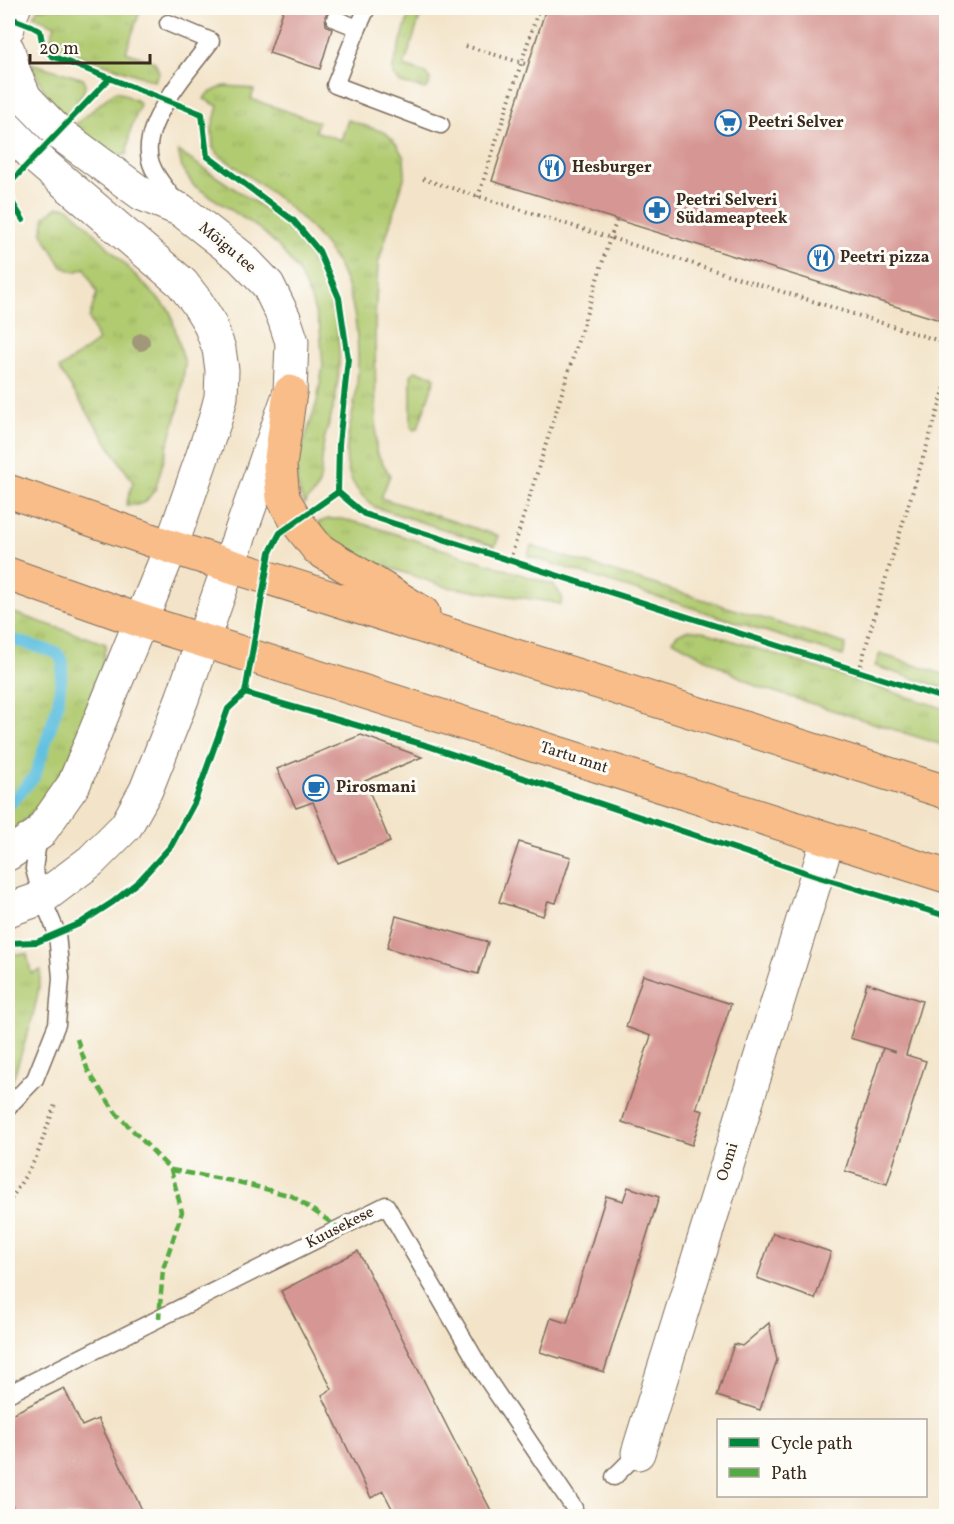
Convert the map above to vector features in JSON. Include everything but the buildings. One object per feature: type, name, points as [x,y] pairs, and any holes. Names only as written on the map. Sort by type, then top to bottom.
[{"type":"highway","points":[[290,392],[280,466],[283,498],[297,522],[318,549],[474,643]]},
{"type":"highway","points":[[8,491],[171,547],[946,792]]},
{"type":"highway","name":"Tartu mnt","points":[[8,574],[141,621],[946,876]]},
{"type":"street","points":[[8,28],[9,18],[15,8]]},
{"type":"street","points":[[8,50],[17,91]]},
{"type":"street","name":"Mõigu tee","points":[[8,910],[42,898],[91,861],[126,826],[146,790],[182,699],[290,392],[292,342],[284,318],[268,285],[241,257],[181,210],[142,194],[59,133],[17,91]]},
{"type":"street","points":[[8,129],[35,158],[182,283],[209,322],[219,349],[222,370],[221,397],[215,420],[171,547],[74,784],[39,834],[8,854]]},
{"type":"street","name":"Oomi","points":[[638,1453],[828,839]]},
{"type":"lane","points":[[367,8],[334,85],[441,125]]},
{"type":"lane","points":[[335,19],[358,28]]},
{"type":"lane","points":[[168,23],[211,41],[166,100],[151,137],[149,154],[155,172],[181,210]]},
{"type":"lane","points":[[8,1107],[36,1079],[57,1024],[61,978],[57,933],[42,898],[34,869],[39,834]]},
{"type":"lane","name":"Kuusekese","points":[[8,1394],[386,1205],[485,1376],[574,1508]]},
{"type":"lane","name":"Oomi","points":[[614,1476],[638,1453]]},
{"type":"path","points":[[478,197],[539,8]]},
{"type":"path","points":[[466,46],[528,65]]},
{"type":"path","points":[[423,179],[946,343]]},
{"type":"path","points":[[510,560],[617,220]]},
{"type":"path","points":[[859,671],[946,384]]},
{"type":"green space","points":[[38,8],[141,8],[126,52],[155,62],[159,72],[154,81],[56,47],[51,37],[55,25],[34,16]]},
{"type":"green space","points":[[411,8],[423,8],[404,66],[425,73],[430,79],[425,89],[401,83],[393,75],[393,67]]},
{"type":"green space","points":[[31,63],[84,79],[82,95],[65,118],[45,92]]},
{"type":"green space","points":[[224,86],[254,90],[251,99],[318,122],[315,131],[341,140],[348,120],[386,133],[397,145],[404,158],[405,175],[378,264],[375,320],[376,452],[390,475],[381,498],[499,536],[495,546],[375,507],[360,494],[351,480],[346,450],[355,402],[358,353],[355,321],[348,289],[335,260],[312,229],[284,202],[220,156],[213,148],[212,128],[218,106],[204,99],[207,94]]},
{"type":"green space","points":[[117,91],[139,102],[140,105],[130,131],[127,154],[121,156],[114,155],[74,126]]},
{"type":"green space","points":[[178,151],[270,212],[293,235],[311,259],[325,286],[334,313],[339,342],[339,372],[324,440],[320,480],[316,491],[304,504],[296,482],[298,461],[317,402],[323,366],[320,328],[311,299],[298,271],[279,247],[260,229],[193,185],[182,168]]},
{"type":"green space","points":[[58,207],[67,207],[78,216],[170,311],[185,364],[179,407],[155,490],[145,502],[137,505],[126,505],[133,482],[59,369],[98,341],[89,318],[97,293],[85,268],[75,272],[62,267],[42,233],[45,216]]},
{"type":"green space","points":[[415,371],[435,378],[418,428],[414,430],[411,427],[411,375]]},
{"type":"green space","points":[[328,519],[342,519],[371,526],[554,585],[562,597],[561,605],[447,587],[366,560],[339,546],[317,523]]},
{"type":"green space","points":[[531,546],[846,644],[843,656],[528,556]]},
{"type":"green space","points":[[8,611],[106,644],[102,665],[68,762],[41,803],[14,830],[8,833]]},
{"type":"green space","points":[[688,630],[702,631],[946,709],[946,746],[756,686],[672,640],[678,634]]},
{"type":"green space","points":[[880,654],[946,675],[946,689],[875,666]]},
{"type":"green space","points":[[8,954],[27,954],[31,973],[41,970],[37,999],[29,1028],[8,1089]]},
{"type":"waterway","points":[[8,638],[57,653],[63,662],[58,704],[35,776],[8,806]]},
{"type":"marked path","points":[[77,1039],[88,1071],[116,1113],[171,1170],[182,1212],[163,1269],[159,1318]]},
{"type":"marked path","points":[[171,1170],[238,1182],[292,1196],[339,1228]]},
{"type":"cycle path","points":[[8,17],[40,31],[43,47],[52,56],[202,114],[207,156],[294,221],[319,251],[339,298],[348,359],[339,444],[338,492],[280,533],[270,552],[245,693],[228,709],[195,801],[171,846],[139,881],[113,902],[79,924],[37,942],[8,943]]},
{"type":"cycle path","points":[[23,220],[12,202],[9,184],[110,78]]},
{"type":"cycle path","points":[[338,492],[364,514],[946,699]]},
{"type":"cycle path","points":[[245,693],[425,745],[816,876],[946,916]]},
{"type":"place","name":"Peetri Selver","points":[[728,123]]},
{"type":"place","name":"Hesburger","points":[[552,168]]},
{"type":"place","name":"Peetri Selveri Südameapteek","points":[[657,210]]},
{"type":"place","name":"Peetri pizza","points":[[821,258]]},
{"type":"place","name":"Pirosmani","points":[[316,788]]}]
